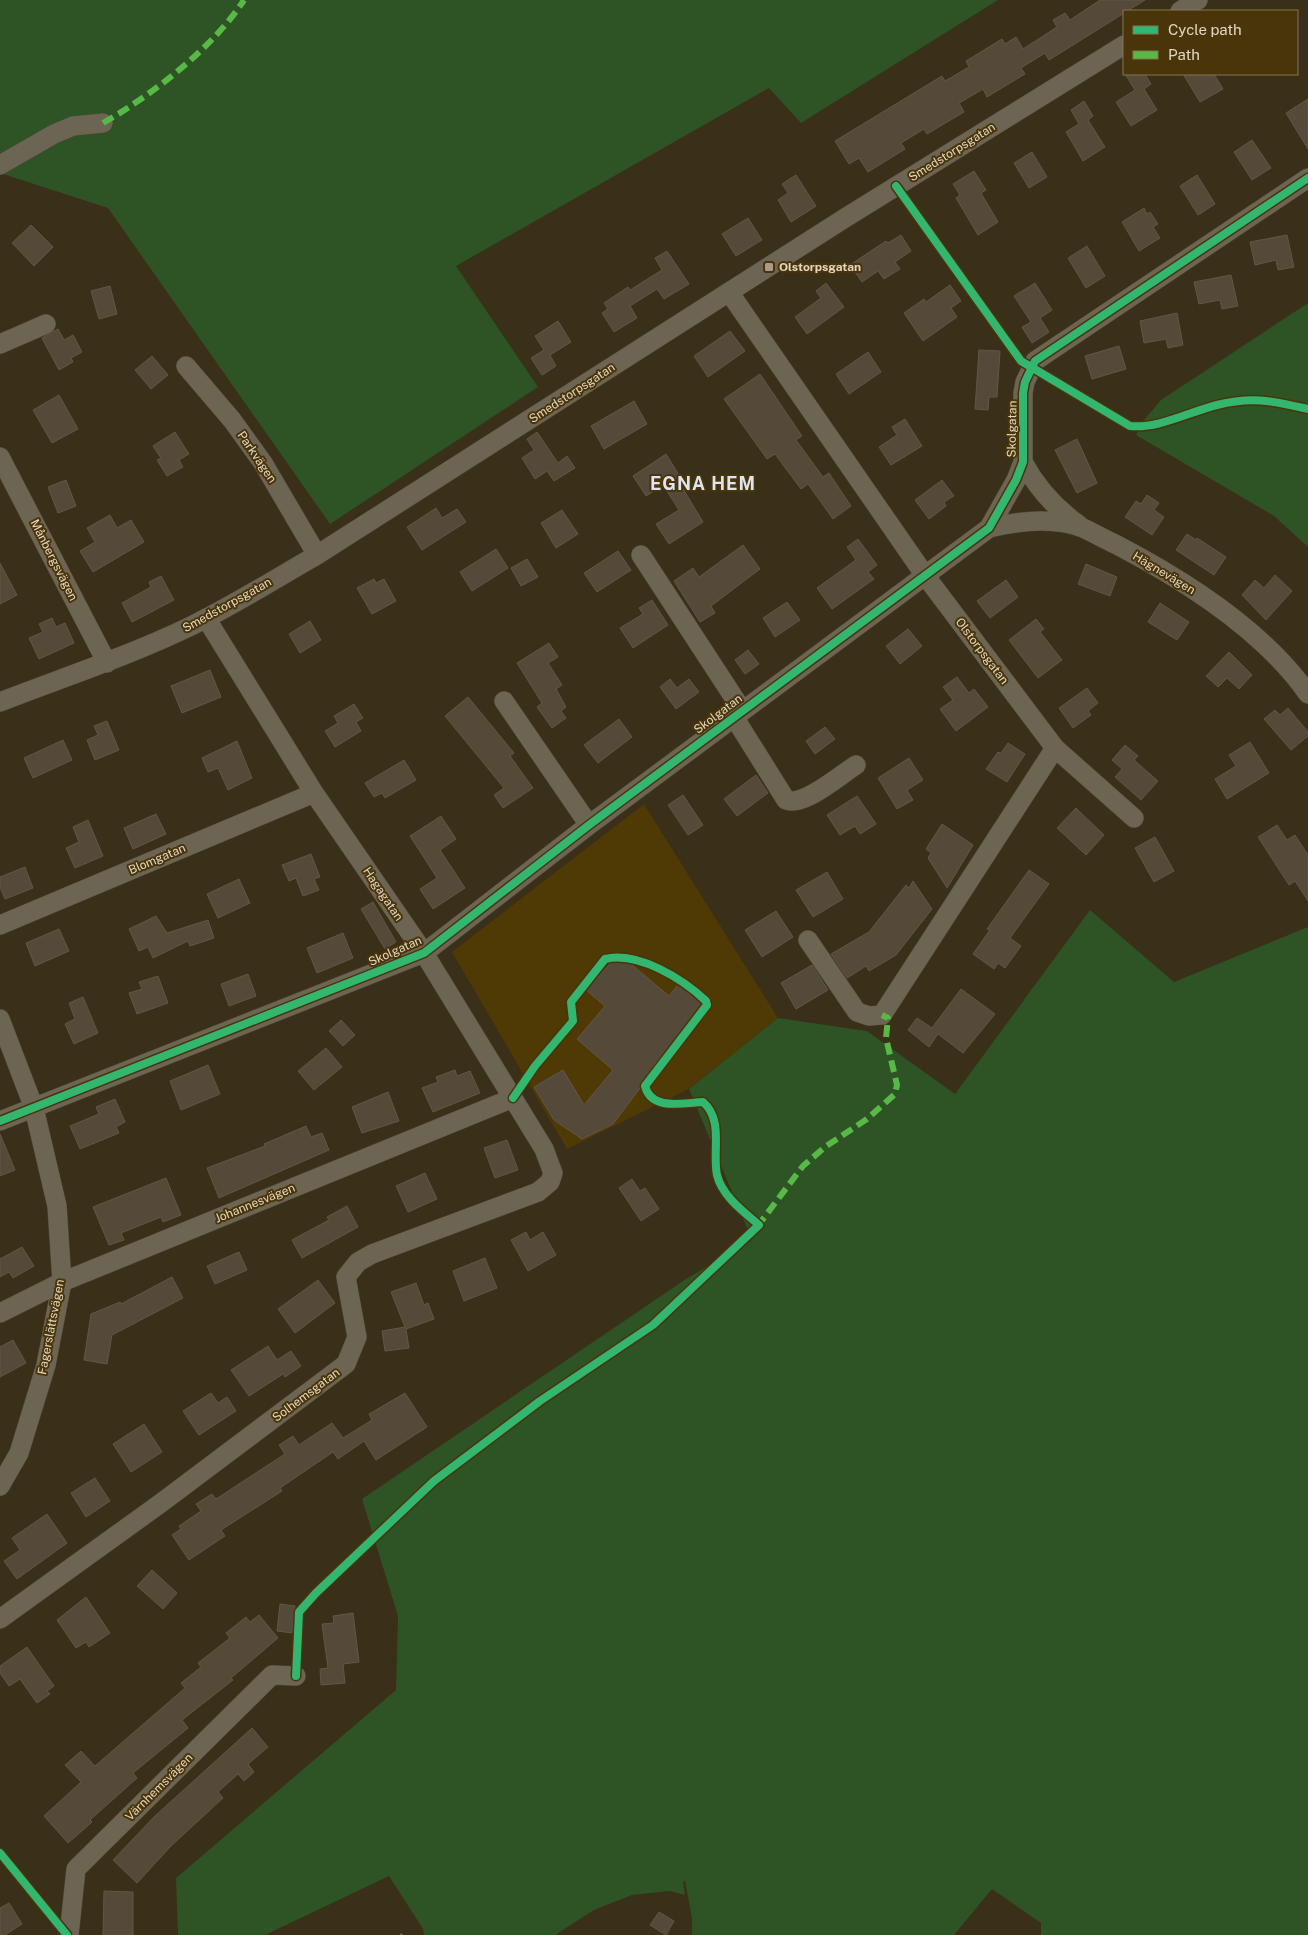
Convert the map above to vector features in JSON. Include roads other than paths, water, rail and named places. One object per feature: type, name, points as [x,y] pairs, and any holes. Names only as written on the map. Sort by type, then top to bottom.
[{"type":"street","points":[[1182,10],[1198,0]]},
{"type":"street","name":"Smedstorpsgatan","points":[[0,702],[107,663],[206,618],[317,555],[729,292],[1123,46]]},
{"type":"street","points":[[0,165],[54,134],[73,126],[103,123]]},
{"type":"street","name":"Skolgatan","points":[[0,1121],[424,953],[589,824],[924,574],[989,528],[1024,462],[1023,393],[1025,382],[1035,361],[1308,178]]},
{"type":"street","name":"Olstorpsgatan","points":[[729,292],[924,574],[1055,748],[1134,818]]},
{"type":"street","points":[[0,344],[46,324]]},
{"type":"street","name":"Parkvägen","points":[[186,366],[232,420],[263,464],[317,555]]},
{"type":"street","name":"Månbergsvägen","points":[[0,457],[107,663]]},
{"type":"street","points":[[1024,462],[1041,490],[1063,513],[1082,528]]},
{"type":"street","name":"Hägnevägen","points":[[989,528],[1015,522],[1060,523],[1082,528],[1142,558],[1229,616],[1280,661],[1308,694]]},
{"type":"street","points":[[641,555],[738,714],[786,800],[793,803],[803,800],[856,764]]},
{"type":"street","name":"Hagagatan","points":[[206,618],[314,793],[424,953],[544,1149],[553,1173]]},
{"type":"street","points":[[504,701],[589,824]]},
{"type":"street","points":[[808,940],[857,1012],[869,1016],[882,1015],[1055,748]]},
{"type":"street","name":"Blomgatan","points":[[0,925],[314,793]]},
{"type":"street","name":"Fagerslättsvägen","points":[[0,1019],[34,1108],[57,1206],[62,1282],[46,1366],[19,1453],[0,1486]]},
{"type":"street","name":"Johannesvägen","points":[[0,1313],[62,1282],[513,1098]]},
{"type":"street","name":"Solhemsgatan","points":[[0,1618],[162,1503],[346,1364],[357,1337],[346,1277],[358,1262],[372,1254],[538,1192],[550,1182],[553,1173]]},
{"type":"street","name":"Värnhemsvägen","points":[[69,1935],[76,1869],[272,1676],[296,1676]]},
{"type":"place","name":"Olstorpsgatan","points":[[769,267]]},
{"type":"district","name":"EGNA HEM","points":[[703,484]]}]
